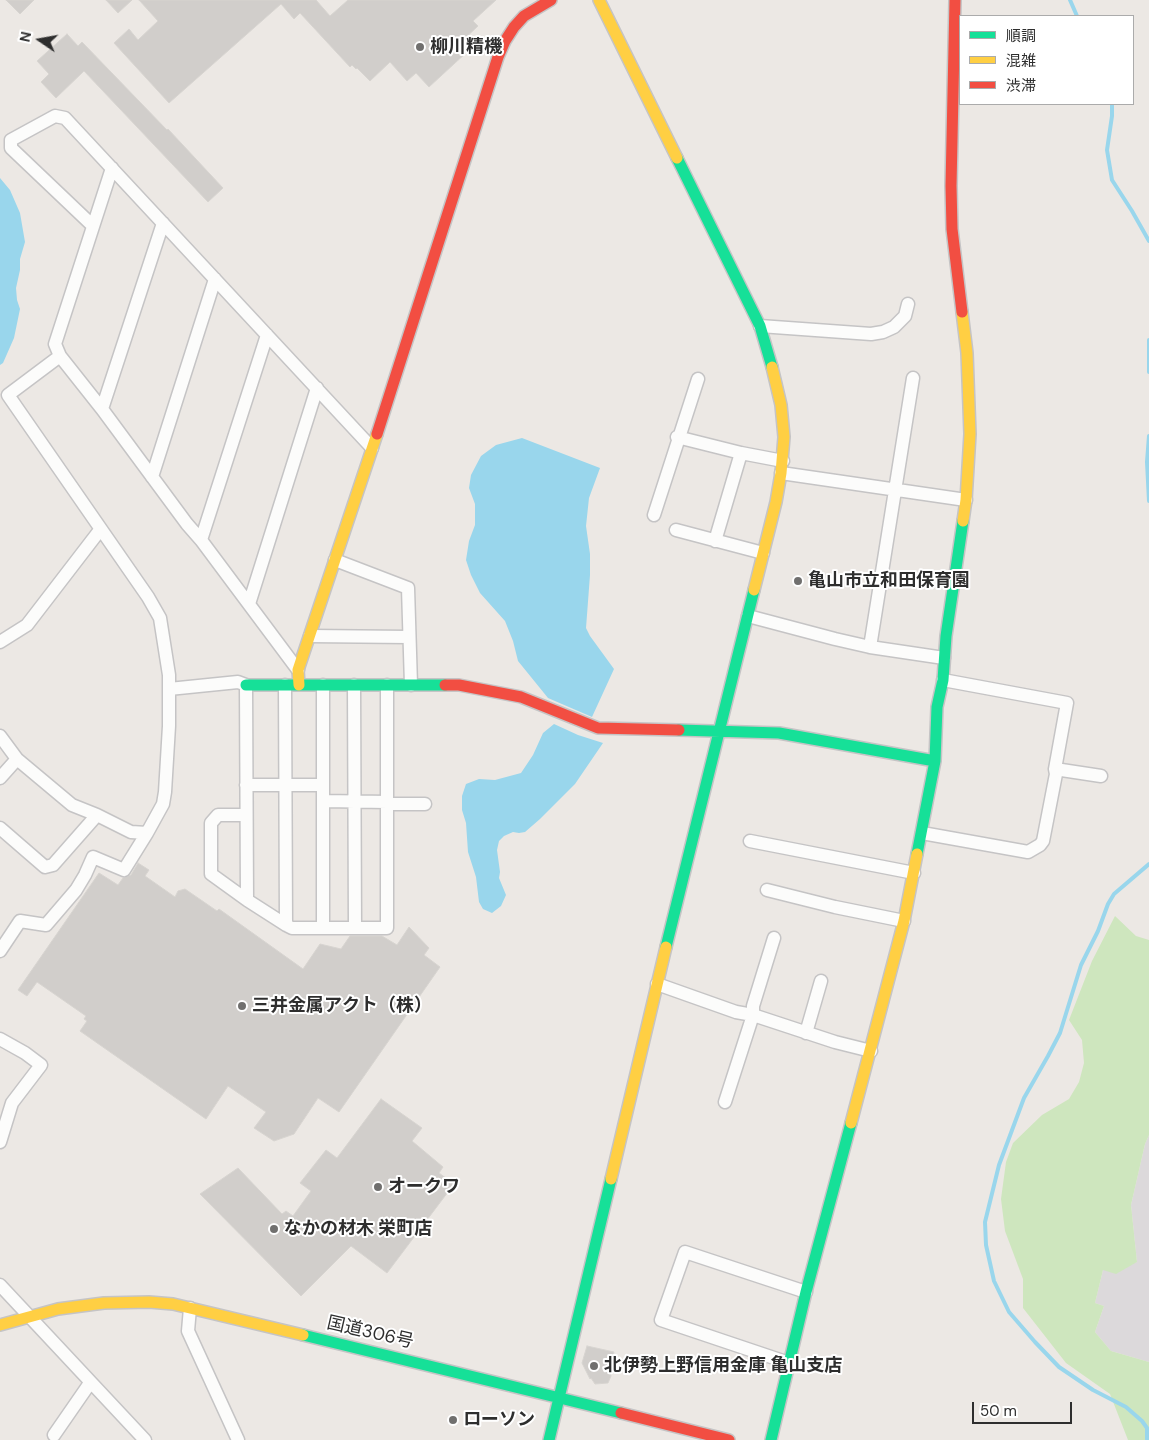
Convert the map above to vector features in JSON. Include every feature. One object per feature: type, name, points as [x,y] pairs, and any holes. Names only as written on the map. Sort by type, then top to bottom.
[{"type":"main road","points":[[299,685],[298,670],[505,41],[524,16],[550,0]]},
{"type":"main road","points":[[549,1440],[657,984],[764,553],[782,467],[784,437],[776,376],[760,326],[599,0]]},
{"type":"main road","points":[[771,1440],[806,1292],[904,921],[935,762],[937,707],[943,680],[944,658],[966,500],[970,434],[967,353],[952,229],[951,186],[955,0]]},
{"type":"main road","points":[[246,685],[459,685],[512,695],[598,728],[779,733],[935,762]]},
{"type":"main road","name":"国道306号","points":[[0,1325],[58,1309],[104,1303],[149,1302],[173,1304],[729,1440]]},
{"type":"street","points":[[93,226],[11,148],[11,140],[56,116],[65,118],[372,448]]},
{"type":"street","points":[[112,168],[55,344],[60,356],[298,670]]},
{"type":"street","points":[[102,409],[163,223]]},
{"type":"street","points":[[152,477],[215,278]]},
{"type":"street","points":[[760,326],[871,334],[883,332],[894,327],[905,316],[908,304]]},
{"type":"street","points":[[200,540],[267,334]]},
{"type":"street","points":[[0,952],[20,921],[46,925],[76,890],[93,857],[124,870],[148,833],[163,804],[165,792],[169,726],[169,675],[160,618],[148,597],[8,395],[60,356]]},
{"type":"street","points":[[870,647],[912,378]]},
{"type":"street","points":[[654,515],[677,437],[698,379]]},
{"type":"street","points":[[249,604],[318,388]]},
{"type":"street","points":[[677,437],[741,453],[782,467],[894,490],[966,500]]},
{"type":"street","points":[[715,541],[741,453]]},
{"type":"street","points":[[0,642],[27,625],[100,530]]},
{"type":"street","points":[[676,530],[764,553]]},
{"type":"street","points":[[335,560],[408,588],[411,685]]},
{"type":"street","points":[[748,616],[870,647],[944,658]]},
{"type":"street","points":[[310,636],[409,637]]},
{"type":"street","points":[[922,833],[1028,852],[1043,841],[1067,703],[943,680]]},
{"type":"street","points":[[169,689],[238,682],[246,685],[247,900]]},
{"type":"street","points":[[285,685],[286,925]]},
{"type":"street","points":[[322,928],[324,685]]},
{"type":"street","points":[[354,685],[355,928]]},
{"type":"street","points":[[246,815],[218,815],[211,823],[211,874],[247,900],[292,928],[387,928],[387,685]]},
{"type":"street","points":[[0,736],[17,759],[72,805],[132,832],[148,833]]},
{"type":"street","points":[[0,778],[17,759]]},
{"type":"street","points":[[1055,769],[1101,776]]},
{"type":"street","points":[[246,784],[323,785]]},
{"type":"street","points":[[324,801],[425,804]]},
{"type":"street","points":[[2,834],[45,868],[53,865],[96,815]]},
{"type":"street","points":[[750,841],[914,874]]},
{"type":"street","points":[[767,890],[835,907],[904,921]]},
{"type":"street","points":[[725,1102],[753,1015],[753,1006],[774,938]]},
{"type":"street","points":[[806,1033],[821,981]]},
{"type":"street","points":[[657,984],[736,1012],[753,1015],[806,1033],[871,1051]]},
{"type":"street","points":[[0,1039],[25,1053],[41,1065],[12,1103],[0,1142]]},
{"type":"street","points":[[789,1363],[661,1320],[685,1252],[806,1292]]},
{"type":"street","points":[[0,1285],[145,1440]]},
{"type":"street","points":[[190,1308],[188,1331],[238,1440]]},
{"type":"street","points":[[54,1435],[90,1382]]},
{"type":"shaded area","points":[[1149,1135],[1149,1362],[1111,1351],[1095,1332],[1104,1306],[1095,1303],[1103,1270],[1137,1262],[1131,1205],[1145,1144]]},
{"type":"green space","points":[[1115,916],[1136,936],[1149,940],[1149,1135],[1145,1144],[1131,1205],[1137,1262],[1116,1274],[1103,1270],[1095,1303],[1104,1306],[1095,1332],[1111,1351],[1149,1362],[1149,1440],[1128,1440],[1110,1394],[1066,1363],[1023,1308],[1023,1279],[1005,1231],[1001,1199],[1006,1162],[1013,1143],[1042,1115],[1069,1099],[1079,1082],[1084,1063],[1082,1040],[1069,1020],[1092,961]]},
{"type":"water","points":[[0,178],[10,190],[20,213],[25,242],[20,259],[20,270],[16,288],[20,309],[14,338],[3,363],[0,365]]},
{"type":"water","points":[[522,438],[600,468],[589,498],[586,526],[590,554],[590,575],[586,628],[614,669],[592,717],[548,698],[518,661],[505,621],[480,593],[466,560],[469,541],[475,525],[475,504],[469,488],[471,475],[481,456],[496,445]]},
{"type":"water","points":[[554,724],[578,735],[603,743],[575,784],[540,819],[525,832],[513,832],[504,836],[499,841],[497,850],[499,878],[506,895],[501,906],[492,913],[483,909],[479,902],[476,877],[468,852],[462,796],[466,784],[479,779],[495,780],[521,773],[533,755],[543,733]]},
{"type":"building","points":[[6,0],[34,0],[20,14]]},
{"type":"building","points":[[106,0],[132,0],[118,13]]},
{"type":"building","points":[[139,0],[316,0],[330,16],[348,0],[496,0],[473,21],[478,26],[460,43],[467,52],[429,87],[416,73],[407,81],[390,62],[370,81],[357,68],[352,65],[350,67],[300,13],[294,19],[281,4],[169,103],[114,43],[129,29],[138,40],[158,21]]},
{"type":"building","points":[[67,34],[78,46],[82,42],[223,188],[208,202],[84,71],[56,98],[41,82],[49,74],[37,61]]},
{"type":"building","name":"三井金属アクト（株）","points":[[138,863],[149,870],[145,876],[175,897],[178,891],[185,889],[217,911],[219,909],[303,969],[320,944],[341,949],[350,936],[382,936],[397,945],[409,927],[429,948],[424,955],[440,967],[339,1112],[318,1098],[294,1134],[274,1141],[254,1128],[266,1112],[228,1086],[206,1119],[80,1031],[87,1021],[84,1019],[86,1016],[37,982],[27,996],[18,990],[99,873],[118,885],[123,878],[131,875]]},
{"type":"building","name":"オークワ","points":[[381,1099],[422,1128],[412,1141],[443,1167],[439,1173],[454,1184],[387,1273],[351,1246],[301,1296],[200,1194],[238,1168],[282,1214],[286,1211],[293,1216],[311,1191],[300,1183],[326,1150],[337,1158]]},
{"type":"building","points":[[587,1346],[614,1352],[610,1369],[611,1376],[608,1383],[595,1384],[590,1379],[582,1363]]},
{"type":"waterway","points":[[1070,0],[1077,15]]},
{"type":"waterway","points":[[1112,105],[1107,150],[1112,180],[1149,241]]},
{"type":"waterway","points":[[1149,340],[1149,372]]},
{"type":"waterway","points":[[1149,436],[1147,462],[1149,501]]},
{"type":"waterway","points":[[1147,1439],[1147,1428],[1142,1421],[1126,1407],[1093,1390],[1059,1367],[1009,1312],[994,1281],[986,1245],[985,1222],[999,1165],[1024,1098],[1060,1033],[1081,965],[1098,931],[1108,904],[1114,894],[1149,864]]},
{"type":"traffic: fast","points":[[677,158],[760,326],[772,367]]},
{"type":"traffic: fast","points":[[917,854],[935,761],[937,707],[943,680],[946,636],[963,521]]},
{"type":"traffic: fast","points":[[666,947],[754,590]]},
{"type":"traffic: fast","points":[[246,685],[445,685]]},
{"type":"traffic: fast","points":[[679,730],[779,733],[935,761]]},
{"type":"traffic: fast","points":[[771,1440],[806,1292],[851,1123]]},
{"type":"traffic: fast","points":[[549,1440],[611,1179]]},
{"type":"traffic: fast","points":[[303,1335],[621,1413]]},
{"type":"traffic: slow","points":[[599,0],[677,158]]},
{"type":"traffic: slow","points":[[962,312],[967,353],[970,434],[963,521]]},
{"type":"traffic: slow","points":[[754,590],[776,502],[784,437],[781,405],[772,367]]},
{"type":"traffic: slow","points":[[299,685],[298,670],[377,434]]},
{"type":"traffic: slow","points":[[851,1123],[904,921],[917,854]]},
{"type":"traffic: slow","points":[[611,1179],[666,947]]},
{"type":"traffic: slow","points":[[0,1325],[58,1309],[104,1303],[149,1302],[173,1304],[303,1335]]},
{"type":"traffic: jam","points":[[377,434],[498,57],[505,41],[524,16],[551,0]]},
{"type":"traffic: jam","points":[[955,0],[951,186],[952,229],[962,312]]},
{"type":"traffic: jam","points":[[445,685],[459,685],[521,697],[598,728],[679,730]]},
{"type":"traffic: jam","points":[[621,1413],[729,1440]]},
{"type":"place","name":"柳川精機","points":[[420,47]]},
{"type":"place","name":"亀山市立和田保育園","points":[[798,581]]},
{"type":"place","name":"三井金属アクト（株）","points":[[242,1006]]},
{"type":"place","name":"オークワ","points":[[378,1187]]},
{"type":"place","name":"なかの材木 栄町店","points":[[274,1229]]},
{"type":"place","name":"北伊勢上野信用金庫 亀山支店","points":[[594,1366]]},
{"type":"place","name":"ローソン","points":[[453,1420]]}]
